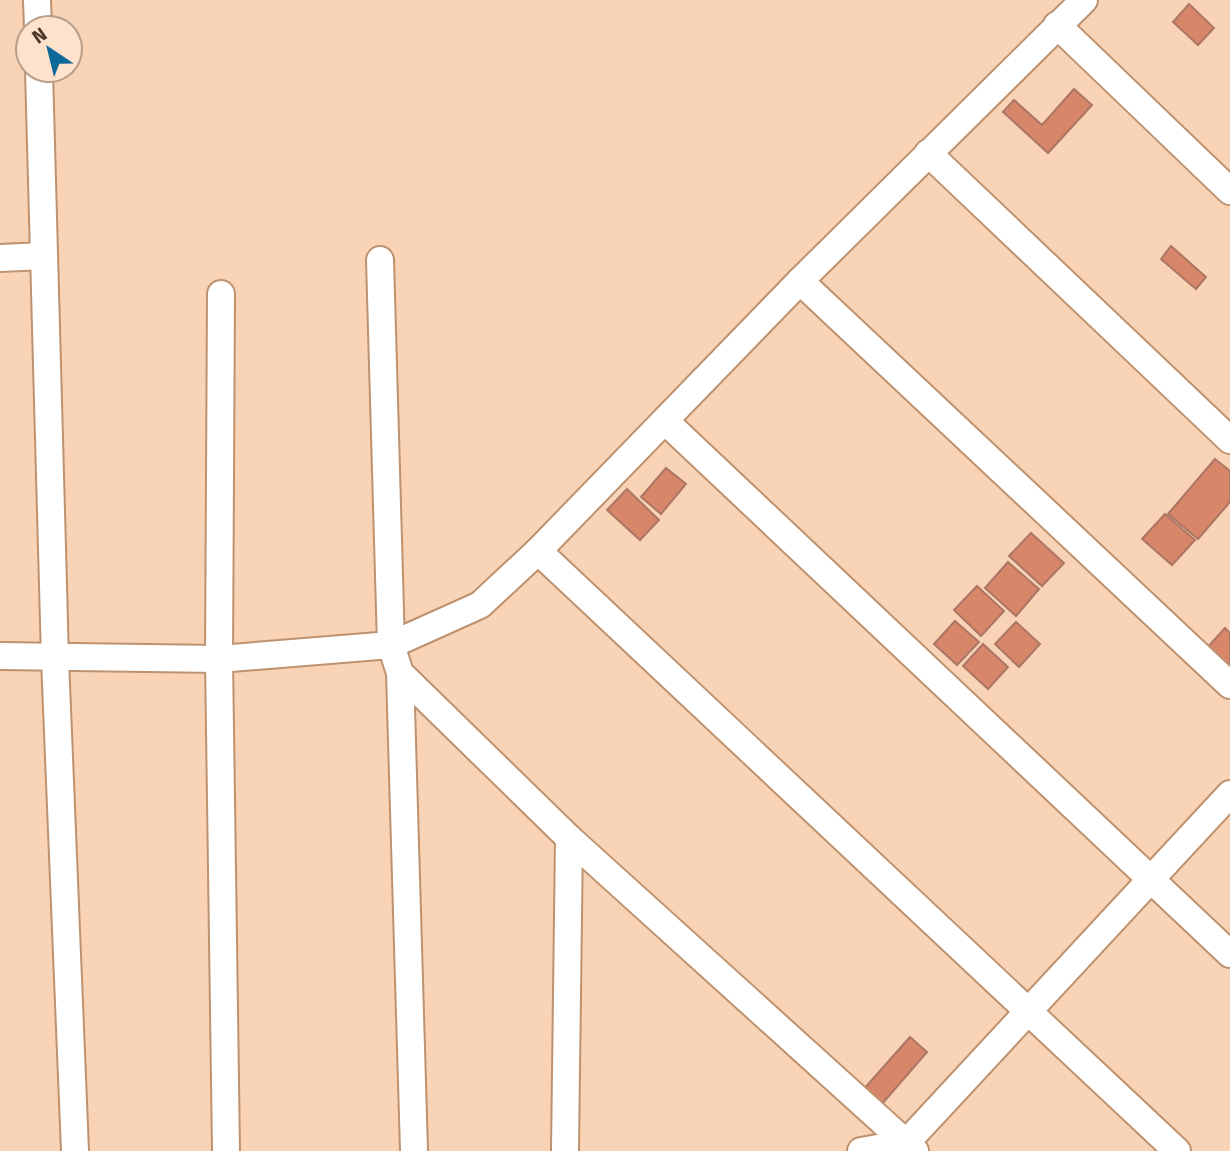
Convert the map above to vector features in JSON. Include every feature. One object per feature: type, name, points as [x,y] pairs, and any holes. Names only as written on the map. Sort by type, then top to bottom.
[{"type":"street","points":[[0,656],[55,659],[219,659],[391,645],[480,605],[538,551],[800,281],[1084,0]]},
{"type":"street","points":[[1057,25],[1230,191]]},
{"type":"street","points":[[39,84],[55,659],[75,1151]]},
{"type":"street","points":[[928,153],[1230,440]]},
{"type":"street","points":[[0,258],[44,256]]},
{"type":"street","points":[[380,260],[391,645],[400,673],[414,1151]]},
{"type":"street","points":[[800,281],[1230,685]]},
{"type":"street","points":[[221,293],[219,659],[226,1151]]},
{"type":"street","points":[[665,421],[1230,954]]},
{"type":"street","points":[[538,551],[1028,1014],[1177,1151]]},
{"type":"street","points":[[400,673],[569,838],[909,1148]]},
{"type":"street","points":[[861,1151],[909,1148],[1230,794]]},
{"type":"street","points":[[565,1151],[569,838]]},
{"type":"building","points":[[1189,4],[1214,28],[1198,45],[1173,22]]},
{"type":"building","points":[[1074,89],[1092,105],[1048,153],[1003,112],[1014,100],[1042,125]]},
{"type":"building","points":[[1171,246],[1206,277],[1196,289],[1161,259]]},
{"type":"building","points":[[1215,459],[1230,471],[1230,502],[1198,539],[1168,514]]},
{"type":"building","points":[[666,468],[686,484],[661,514],[641,497]]},
{"type":"building","points":[[627,489],[659,520],[640,540],[607,510]]},
{"type":"building","points":[[1165,514],[1195,540],[1172,565],[1142,539]]},
{"type":"building","points":[[1031,533],[1064,563],[1042,586],[1009,556]]},
{"type":"building","points":[[1008,562],[1039,589],[1016,616],[985,588]]},
{"type":"building","points":[[977,586],[1004,611],[981,636],[954,610]]},
{"type":"building","points":[[955,621],[979,642],[957,665],[934,644]]},
{"type":"building","points":[[1016,622],[1040,644],[1019,667],[995,644]]},
{"type":"building","points":[[1225,628],[1230,633],[1230,670],[1206,649]]},
{"type":"building","points":[[983,644],[1008,667],[988,689],[963,666]]},
{"type":"building","points":[[910,1037],[927,1052],[881,1105],[863,1090]]}]
